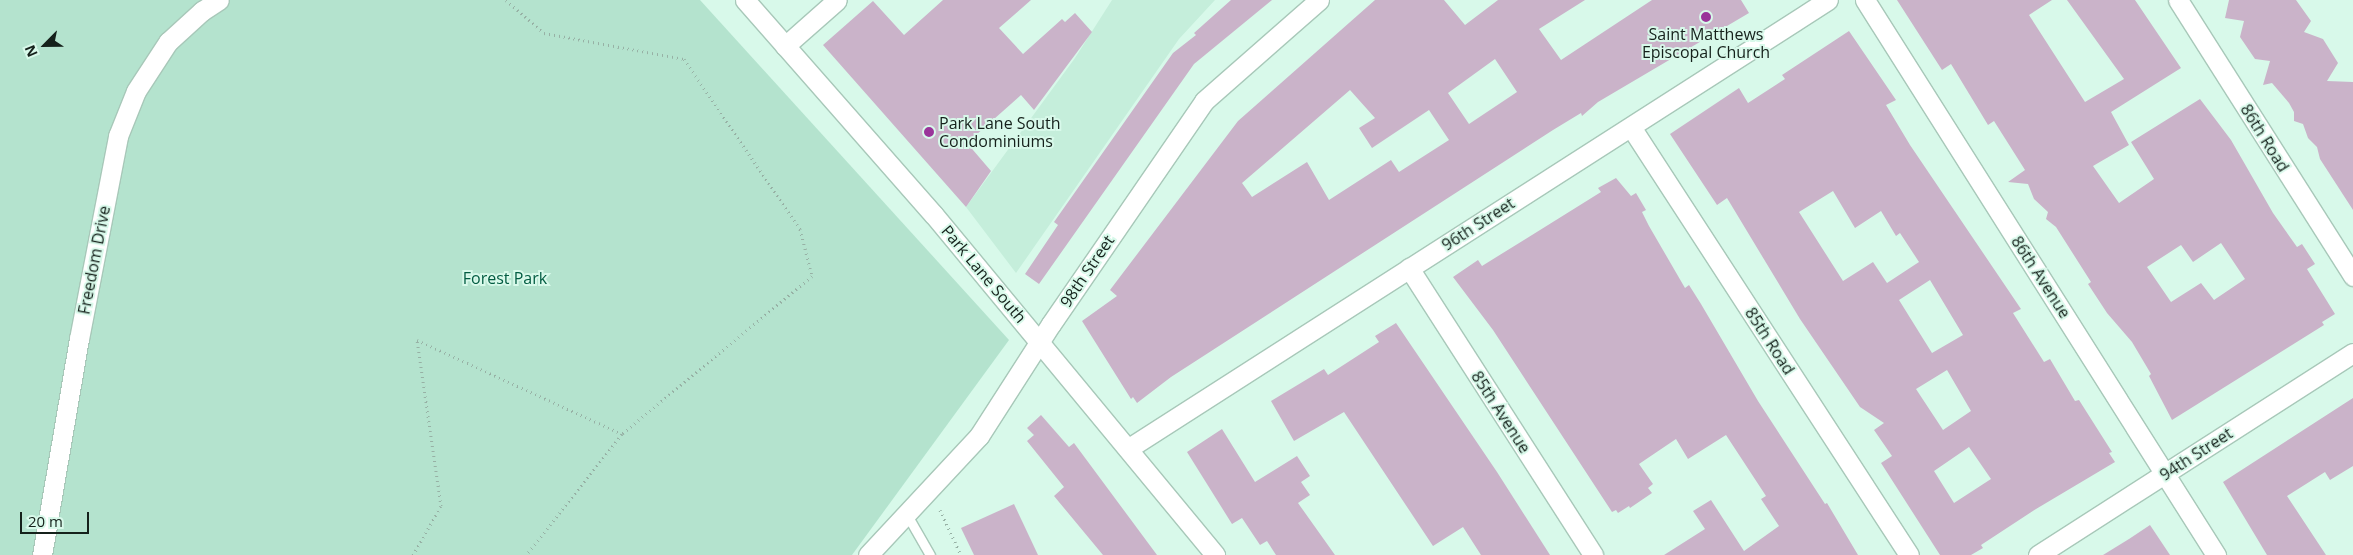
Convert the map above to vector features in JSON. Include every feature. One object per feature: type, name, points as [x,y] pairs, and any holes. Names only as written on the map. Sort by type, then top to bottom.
[{"type":"street","name":"Freedom Drive","points":[[42,555],[78,339],[118,136],[136,91],[168,42],[202,11],[218,0]]},
{"type":"street","name":"Park Lane South","points":[[745,0],[934,215],[1129,448],[1215,555]]},
{"type":"street","points":[[785,46],[837,0]]},
{"type":"street","name":"98th Street","points":[[868,555],[979,436],[1040,342],[1204,101],[1319,0]]},
{"type":"street","name":"96th Street","points":[[1129,448],[1828,0]]},
{"type":"street","name":"86th Avenue","points":[[1865,0],[2166,473],[2216,555]]},
{"type":"street","name":"86th Road","points":[[2178,0],[2353,276]]},
{"type":"street","name":"85th Road","points":[[1631,126],[1909,555]]},
{"type":"street","name":"85th Avenue","points":[[1409,268],[1593,555]]},
{"type":"street","name":"94th Street","points":[[2038,555],[2353,353]]},
{"type":"lane","points":[[907,515],[930,555]]},
{"type":"path","points":[[506,0],[544,33],[684,59],[800,230],[812,276],[622,434],[526,555]]},
{"type":"path","points":[[413,555],[441,506],[418,340],[622,434]]},
{"type":"path","points":[[940,510],[961,555]]},
{"type":"shaded area","points":[[1112,0],[1215,0],[1179,39],[1016,273],[966,207],[1075,58]]},
{"type":"green space","name":"Forest Park","points":[[0,0],[700,0],[1009,340],[852,555],[0,555]]},
{"type":"building","name":"Park Lane South Condominiums","points":[[943,0],[1031,0],[999,28],[1023,54],[1062,19],[1065,22],[1075,13],[1092,32],[1034,110],[1021,95],[967,143],[991,171],[966,207],[823,45],[873,1],[904,35]]},
{"type":"building","points":[[1231,0],[1272,0],[1194,64],[1039,284],[1025,274],[1058,225],[1054,222],[1173,53],[1196,35],[1194,33]]},
{"type":"building","points":[[1375,0],[1444,0],[1465,25],[1498,0],[1585,0],[1539,29],[1561,60],[1652,0],[1741,0],[1749,13],[1598,102],[1582,116],[1581,113],[1553,130],[1171,377],[1137,403],[1133,397],[1131,399],[1082,321],[1117,296],[1110,290],[1238,121]],"holes":[[[1495,59],[1517,92],[1469,124],[1448,93]],[[1350,90],[1375,118],[1359,128],[1372,148],[1429,110],[1449,140],[1399,172],[1391,160],[1329,200],[1307,162],[1252,197],[1242,183]]]},
{"type":"building","points":[[1897,0],[2052,0],[2029,15],[2085,102],[2124,79],[2067,0],[2135,0],[2181,68],[2111,112],[2129,145],[2093,166],[2119,203],[2154,179],[2131,142],[2200,99],[2231,140],[2273,213],[2297,247],[2302,244],[2315,264],[2307,269],[2335,314],[2322,322],[2324,325],[2172,420],[2149,376],[2151,374],[2132,342],[2107,313],[2088,284],[2091,282],[2056,227],[2046,219],[2048,212],[2034,199],[2028,184],[2008,182],[2025,170],[1994,121],[1988,125],[1951,64],[1942,70]],"holes":[[[2221,243],[2245,279],[2214,300],[2201,283],[2171,302],[2147,267],[2181,245],[2193,262]]]},
{"type":"building","points":[[2229,0],[2296,0],[2311,21],[2304,32],[2323,39],[2338,63],[2327,81],[2353,82],[2353,210],[2320,159],[2317,147],[2308,138],[2303,124],[2294,121],[2294,112],[2289,103],[2272,83],[2263,85],[2270,61],[2255,59],[2240,37],[2244,21],[2225,18]]},
{"type":"building","points":[[1849,31],[1896,100],[1886,105],[1910,145],[2021,309],[2013,313],[2044,362],[2050,359],[2075,401],[2079,400],[2112,452],[2109,453],[2115,462],[2036,509],[1981,545],[1983,548],[1971,555],[1940,555],[1881,463],[1892,456],[1874,430],[1884,423],[1860,407],[1800,319],[1727,198],[1717,205],[1670,134],[1739,88],[1748,103],[1785,79],[1782,75]],"holes":[[[1833,191],[1855,228],[1881,211],[1896,236],[1900,233],[1919,262],[1887,283],[1873,262],[1843,281],[1799,212]],[[1930,280],[1963,335],[1932,353],[1899,300]],[[1947,370],[1971,411],[1943,430],[1916,389]],[[1969,447],[1991,479],[1954,503],[1934,471]]]},
{"type":"building","points":[[1616,178],[1631,196],[1636,193],[1646,210],[1642,212],[1649,226],[1685,288],[1689,285],[1758,401],[1825,504],[1827,503],[1858,555],[1664,555],[1705,529],[1693,511],[1711,500],[1744,551],[1779,526],[1761,499],[1766,496],[1726,435],[1688,459],[1676,439],[1639,464],[1653,484],[1648,488],[1652,493],[1630,508],[1629,506],[1618,513],[1616,510],[1612,512],[1493,330],[1453,277],[1478,260],[1482,266],[1601,192],[1598,188]]},
{"type":"building","points":[[1396,323],[1497,472],[1550,555],[1481,555],[1463,527],[1433,546],[1344,412],[1294,441],[1271,401],[1324,369],[1328,375],[1379,342],[1375,336]]},
{"type":"building","points":[[2353,398],[2353,466],[2330,480],[2325,472],[2287,496],[2326,555],[2267,555],[2223,482]]},
{"type":"building","points":[[1041,415],[1069,447],[1074,443],[1157,555],[1103,555],[1054,496],[1064,487],[1027,441],[1034,435],[1027,428]]},
{"type":"building","points":[[1222,429],[1255,482],[1297,456],[1310,476],[1301,482],[1310,495],[1298,503],[1335,555],[1276,555],[1267,541],[1260,545],[1242,518],[1232,524],[1187,452]]},
{"type":"building","points":[[1014,504],[1038,555],[974,555],[961,528]]},
{"type":"building","points":[[2150,525],[2170,555],[2103,555],[2129,539]]},
{"type":"place","name":"Saint Matthews Episcopal Church","points":[[1706,17]]},
{"type":"place","name":"Park Lane South Condominiums","points":[[929,132]]}]
